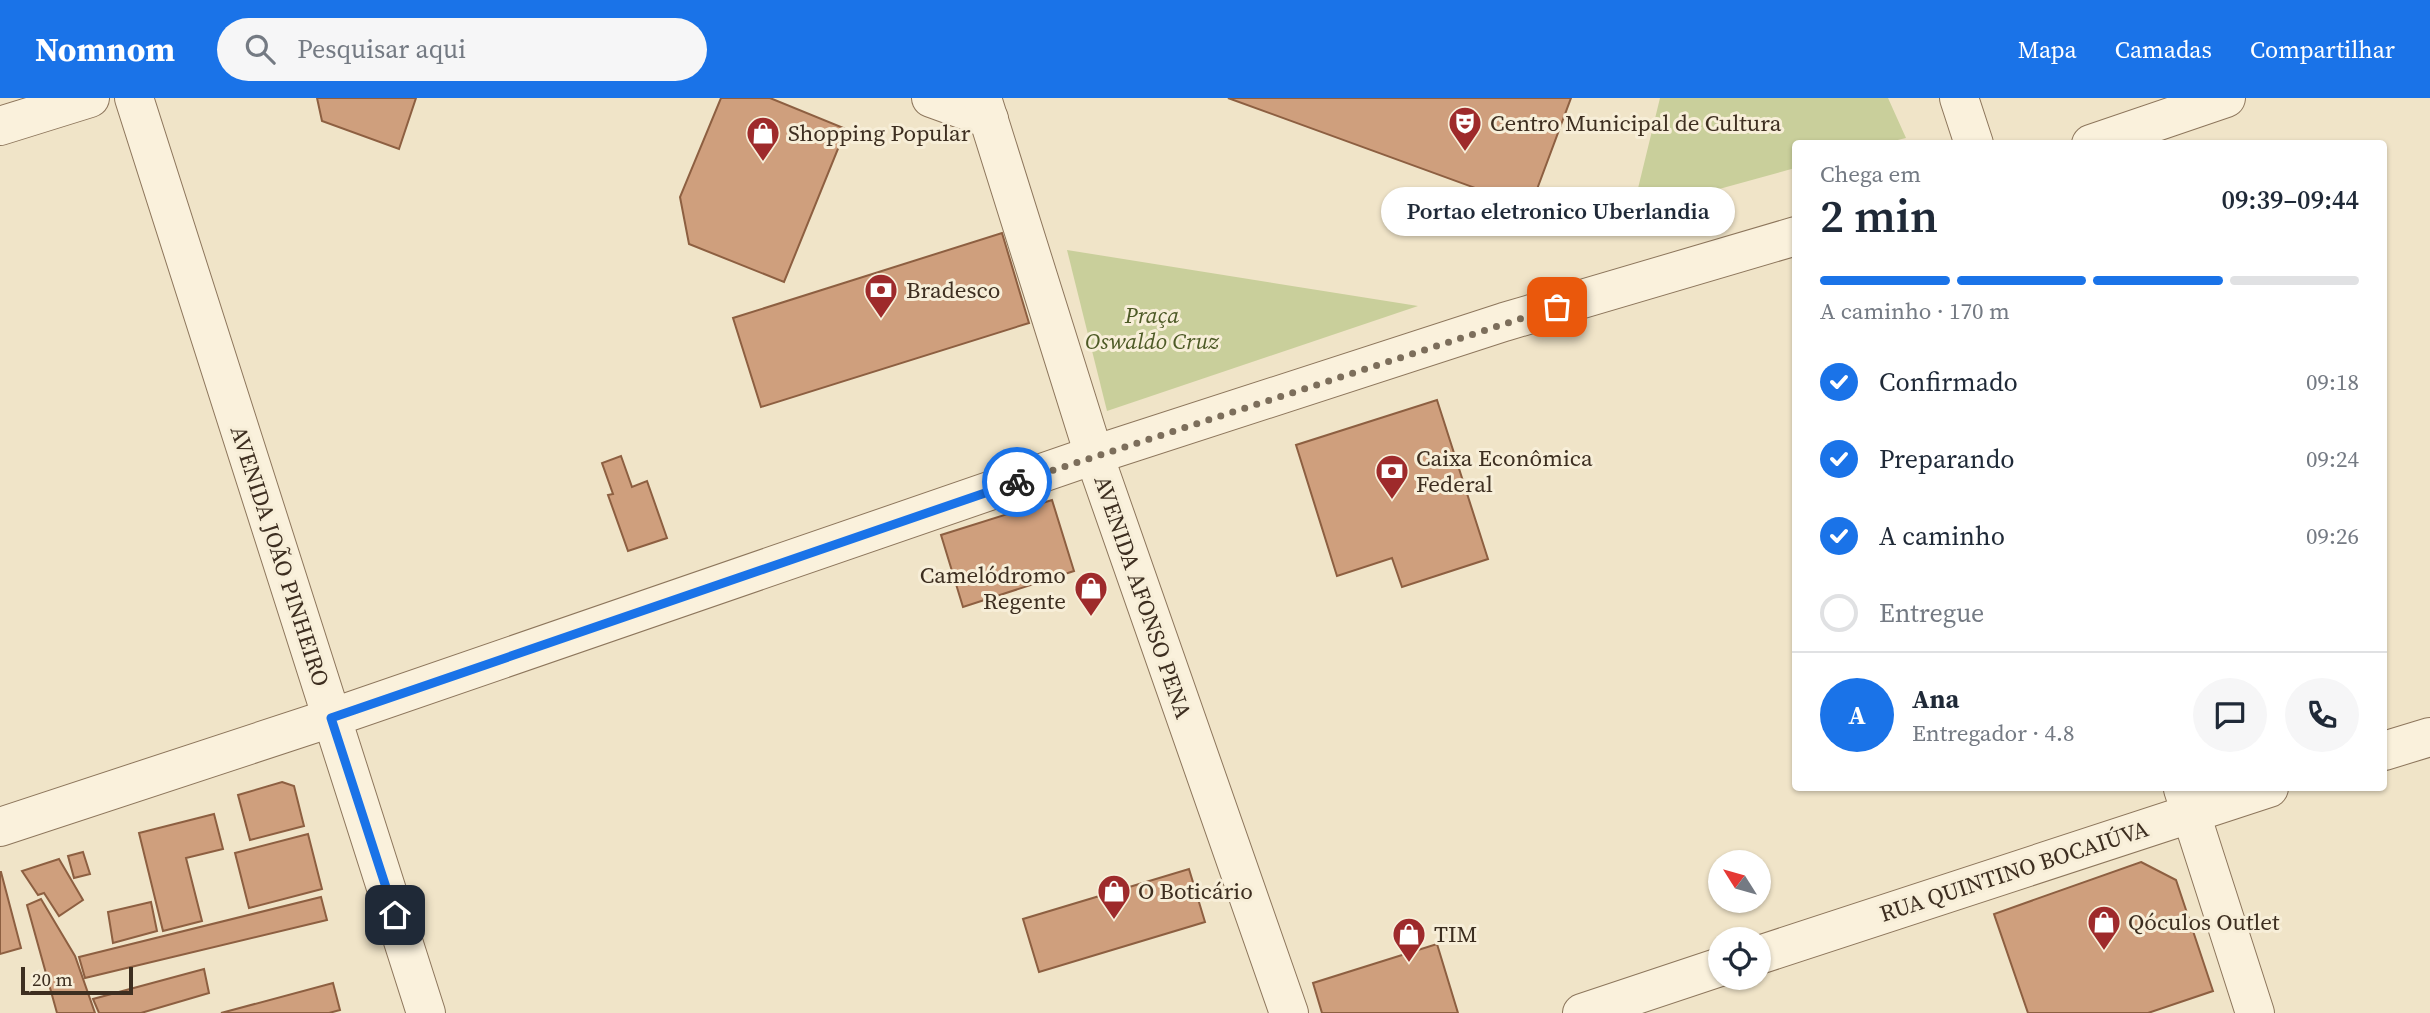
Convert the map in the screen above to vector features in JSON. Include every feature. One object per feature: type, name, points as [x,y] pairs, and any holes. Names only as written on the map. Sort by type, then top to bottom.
[{"type":"street","points":[[0,126],[90,98]]},
{"type":"street","name":"AVENIDA JOÃO PINHEIRO","points":[[134,98],[426,1013]]},
{"type":"street","points":[[931,98],[986,108]]},
{"type":"street","points":[[1959,98],[1973,140]]},
{"type":"street","points":[[2103,140],[2226,98]]},
{"type":"street","name":"AVENIDA AFONSO PENA","points":[[986,108],[1094,455],[1289,1013]]},
{"type":"street","points":[[0,827],[331,718],[1094,455],[1504,322],[1792,237]]},
{"type":"street","points":[[2387,750],[2430,737]]},
{"type":"street","name":"RUA QUINTINO BOCAIÚVA","points":[[1771,951],[2186,800],[2248,791]]},
{"type":"street","points":[[2186,800],[2255,1013]]},
{"type":"street","points":[[1582,1013],[1708,971]]},
{"type":"green space","points":[[1660,98],[1888,98],[1906,138],[1792,140],[1792,169],[1632,213]]},
{"type":"green space","name":"Praça Oswaldo Cruz","points":[[1067,250],[1418,306],[1107,411]]},
{"type":"building","points":[[317,98],[416,98],[399,149],[322,121]]},
{"type":"building","name":"Shopping Popular","points":[[721,98],[770,98],[846,129],[784,282],[689,244],[680,197]]},
{"type":"building","name":"Centro Municipal de Cultura","points":[[1228,98],[1571,98],[1530,208]]},
{"type":"building","name":"Bradesco","points":[[1002,233],[1029,323],[761,407],[733,318]]},
{"type":"building","name":"Caixa Econômica Federal","points":[[1437,400],[1488,559],[1402,587],[1392,558],[1337,576],[1296,445]]},
{"type":"building","points":[[621,456],[632,487],[647,481],[667,538],[628,551],[608,495],[613,494],[602,463]]},
{"type":"building","points":[[1052,500],[1074,571],[963,607],[941,535]]},
{"type":"building","points":[[282,782],[294,786],[304,826],[250,840],[238,795]]},
{"type":"building","points":[[214,814],[223,849],[186,858],[202,921],[163,931],[139,833]]},
{"type":"building","points":[[308,834],[322,889],[249,908],[235,853]]},
{"type":"building","points":[[83,852],[90,874],[74,878],[68,856]]},
{"type":"building","points":[[59,859],[83,900],[59,916],[44,893],[38,895],[22,871]]},
{"type":"building","name":"Qóculos Outlet","points":[[2141,862],[2176,880],[2213,991],[2148,1013],[2028,1013],[1994,914]]},
{"type":"building","name":"O Boticário","points":[[1189,869],[1205,922],[1039,972],[1023,919]]},
{"type":"building","points":[[0,872],[21,948],[0,954]]},
{"type":"building","points":[[321,897],[327,920],[85,978],[79,957]]},
{"type":"building","points":[[41,899],[75,956],[95,1013],[57,1013],[27,905]]},
{"type":"building","points":[[151,902],[157,931],[113,943],[108,912]]},
{"type":"building","name":"TIM","points":[[1437,944],[1458,1013],[1322,1013],[1313,983]]},
{"type":"building","points":[[204,969],[209,993],[141,1013],[99,1013],[93,999]]},
{"type":"building","points":[[333,983],[340,1010],[329,1013],[221,1013]]},
{"type":"way so far","points":[[1017,482],[1557,307]]},
{"type":"place","name":"Centro Municipal de Cultura","points":[[1465,153]]},
{"type":"place","name":"Shopping Popular","points":[[763,163]]},
{"type":"place","name":"Portao eletronico Uberlandia","points":[[1557,307]]},
{"type":"place","name":"Bradesco","points":[[881,320]]},
{"type":"place","name":"Caixa Econômica Federal","points":[[1392,501]]},
{"type":"place","name":"Camelódromo Regente","points":[[1091,618]]},
{"type":"place","name":"O Boticário","points":[[1114,921]]},
{"type":"place","name":"Qóculos Outlet","points":[[2104,952]]},
{"type":"place","name":"TIM","points":[[1409,964]]},
{"type":"route","points":[[395,915],[331,718],[1017,482]]}]
